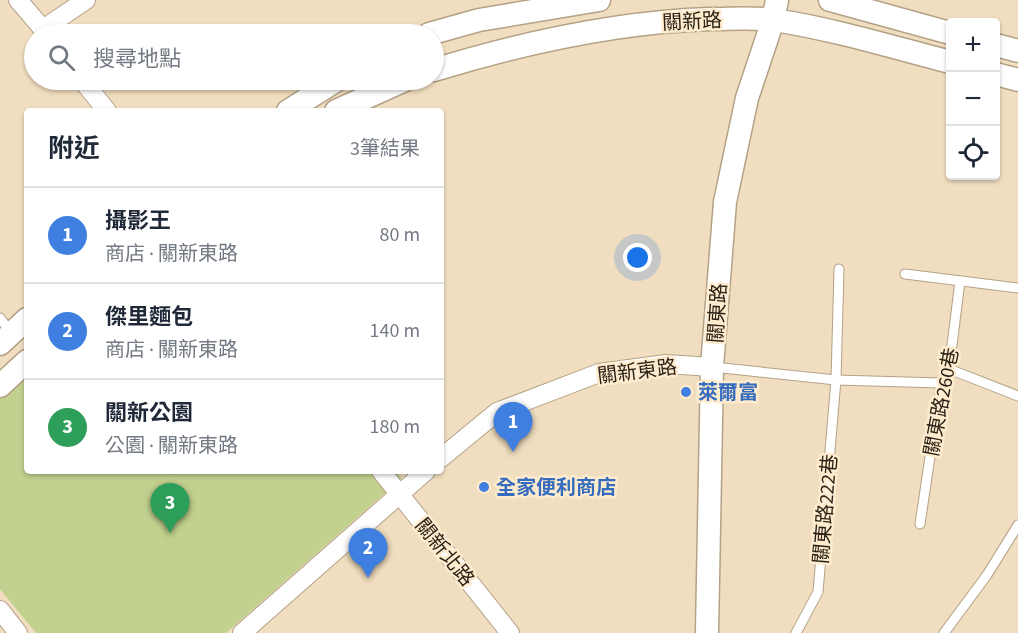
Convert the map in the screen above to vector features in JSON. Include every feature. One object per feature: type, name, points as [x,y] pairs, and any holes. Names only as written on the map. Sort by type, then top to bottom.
[{"type":"street","points":[[18,0],[38,24]]},
{"type":"street","points":[[55,24],[86,0]]},
{"type":"street","points":[[444,30],[479,20],[599,0]]},
{"type":"street","points":[[841,2],[946,32]]},
{"type":"street","name":"關新路","points":[[444,67],[485,54],[597,31],[775,10],[841,34],[946,61]]},
{"type":"street","name":"關東路","points":[[707,633],[712,367],[725,202],[747,98],[775,10]]},
{"type":"street","points":[[1000,46],[1018,51]]},
{"type":"street","points":[[1000,75],[1018,80]]},
{"type":"street","points":[[90,90],[105,108]]},
{"type":"street","points":[[293,108],[321,90]]},
{"type":"street","points":[[343,108],[383,90]]},
{"type":"street","points":[[0,386],[24,364]]},
{"type":"street","name":"關新東路","points":[[444,455],[496,412],[599,373],[666,364],[712,367]]},
{"type":"street","name":"關新北路","points":[[383,474],[510,633]]},
{"type":"street","points":[[242,633],[422,474]]},
{"type":"street","points":[[0,610],[18,633]]},
{"type":"lane","points":[[836,380],[839,269]]},
{"type":"lane","points":[[905,274],[1018,288]]},
{"type":"lane","name":"關東路260巷","points":[[920,524],[941,383],[949,369],[960,281]]},
{"type":"lane","points":[[712,367],[836,380],[941,383]]},
{"type":"lane","points":[[949,369],[1018,396]]},
{"type":"lane","name":"關東路222巷","points":[[796,633],[818,592],[836,380]]},
{"type":"lane","points":[[944,633],[987,575],[1018,525]]},
{"type":"green space","points":[[24,375],[24,474],[399,474],[402,478],[226,633],[36,633],[0,589],[0,397]]},
{"type":"place","name":"萊爾富","points":[[686,392]]},
{"type":"place","name":"攝影王","points":[[513,452]]},
{"type":"place","name":"全家便利商店","points":[[484,487]]},
{"type":"place","name":"關新公園","points":[[170,533]]},
{"type":"place","name":"傑里麵包","points":[[368,578]]}]
